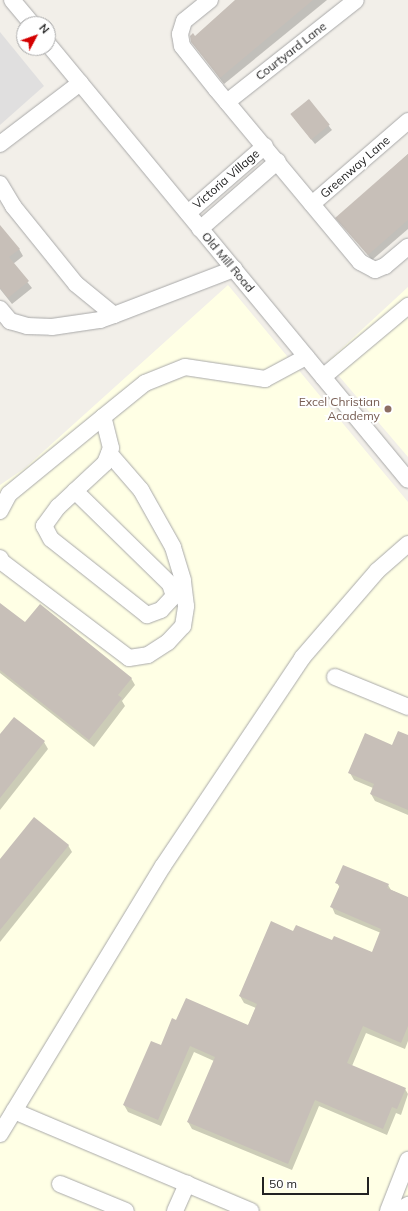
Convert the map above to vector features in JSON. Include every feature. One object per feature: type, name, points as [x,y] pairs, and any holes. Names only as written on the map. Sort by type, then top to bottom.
[{"type":"street","points":[[12,0],[25,16]]},
{"type":"street","points":[[210,0],[184,22],[180,34],[182,46],[312,204]]},
{"type":"street","name":"Courtyard Lane","points":[[227,102],[356,0]]},
{"type":"street","name":"Old Mill Road","points":[[56,54],[408,480]]},
{"type":"street","points":[[0,144],[80,83]]},
{"type":"street","name":"Greenway Lane","points":[[408,121],[312,204],[322,218],[368,269],[375,270],[385,266],[408,247]]},
{"type":"street","name":"Victoria Village","points":[[188,213],[265,146]]},
{"type":"street","name":"Victoria Village","points":[[200,229],[278,161]]},
{"type":"street","points":[[0,184],[13,206],[76,284],[114,315]]},
{"type":"street","points":[[0,309],[10,321],[27,326],[52,327],[100,320],[234,269]]},
{"type":"street","points":[[323,377],[408,306]]},
{"type":"street","points":[[0,512],[9,494],[144,383],[185,367],[266,379],[306,357]]},
{"type":"street","points":[[75,491],[170,584],[174,596],[161,610],[147,615],[51,539],[44,526],[58,507],[75,491],[105,463],[111,448],[103,417]]},
{"type":"street","points":[[0,558],[2,562],[129,658],[148,655],[168,642],[183,626],[186,606],[183,580],[173,547],[141,490],[109,453]]},
{"type":"street","points":[[0,1134],[171,854],[298,664],[350,600],[377,571],[408,544]]},
{"type":"street","points":[[335,677],[408,707]]},
{"type":"street","points":[[14,1111],[251,1211]]},
{"type":"street","points":[[388,1211],[408,1160]]},
{"type":"street","points":[[60,1184],[126,1211]]},
{"type":"street","points":[[175,1211],[187,1184]]},
{"type":"street","points":[[397,1211],[408,1205]]},
{"type":"shaded area","points":[[0,32],[16,52],[16,56],[20,56],[44,86],[0,125]]},
{"type":"shaded area","points":[[228,285],[408,502],[408,1211],[0,1211],[0,485],[25,468]]},
{"type":"shaded area","name":"Excel Christian Academy","points":[[408,287],[408,457],[327,362]]},
{"type":"building","points":[[235,0],[313,0],[220,78],[191,42],[190,36],[193,33],[195,36]]},
{"type":"building","points":[[309,99],[330,125],[311,140],[290,114]]},
{"type":"building","points":[[408,154],[408,220],[368,255],[335,218]]},
{"type":"building","points":[[0,225],[20,249],[9,257],[29,281],[8,298],[0,288]]},
{"type":"building","points":[[0,603],[25,622],[40,604],[132,678],[118,695],[122,698],[89,740],[0,670]]},
{"type":"building","points":[[14,717],[45,741],[0,798],[0,734]]},
{"type":"building","points":[[398,731],[408,735],[408,810],[370,794],[374,784],[348,773],[365,733],[392,745]]},
{"type":"building","points":[[34,817],[69,845],[0,930],[0,859]]},
{"type":"building","points":[[343,865],[389,884],[387,888],[408,897],[408,1026],[401,1043],[363,1026],[347,1063],[406,1088],[397,1109],[392,1107],[383,1129],[315,1100],[288,1164],[187,1122],[215,1057],[190,1046],[158,1120],[123,1105],[151,1041],[161,1045],[172,1018],[176,1020],[186,998],[248,1025],[257,1004],[239,996],[271,921],[293,931],[296,925],[332,940],[334,936],[372,952],[381,929],[330,907],[340,885],[335,883]]},
{"type":"place","name":"Excel Christian Academy","points":[[388,409]]}]
